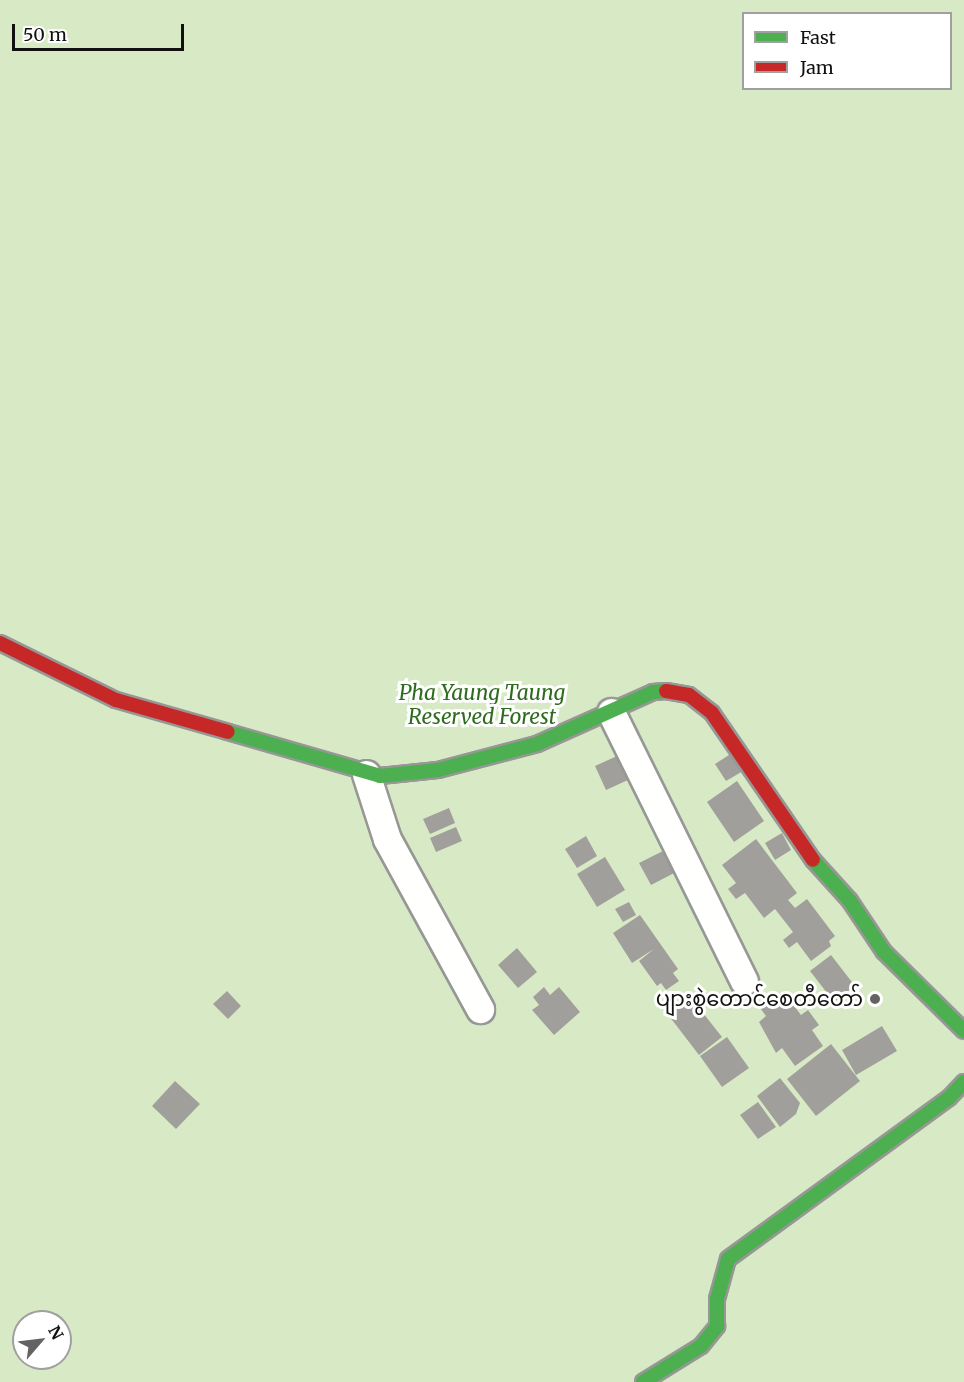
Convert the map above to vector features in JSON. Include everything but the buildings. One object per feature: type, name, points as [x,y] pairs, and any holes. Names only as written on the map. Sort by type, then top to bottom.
[{"type":"street","points":[[0,643],[73,682],[116,700],[366,774],[409,776],[438,770],[537,744],[663,690],[688,695],[712,713],[815,863],[850,901],[871,936],[895,965],[942,1005],[964,1030]]},
{"type":"street","points":[[611,712],[744,981]]},
{"type":"street","points":[[366,774],[387,838],[480,1009]]},
{"type":"street","points":[[643,1382],[701,1346],[717,1326],[717,1299],[728,1259],[949,1098],[964,1082]]},
{"type":"green space","name":"Pha Yaung Taung Reserved Forest","points":[[0,0],[964,0],[964,1382],[0,1382]]},
{"type":"traffic: fast","points":[[228,732],[380,776],[438,770],[537,744],[653,692],[666,691]]},
{"type":"traffic: fast","points":[[813,860],[850,901],[884,952],[964,1031]]},
{"type":"traffic: fast","points":[[643,1382],[701,1346],[717,1326],[717,1299],[728,1259],[949,1098],[964,1082]]},
{"type":"traffic: jam","points":[[0,643],[116,700],[228,732]]},
{"type":"traffic: jam","points":[[666,691],[689,695],[712,713],[813,860]]},
{"type":"place","name":"ပျားစွဲတောင်စေတီတော်","points":[[875,999]]}]
